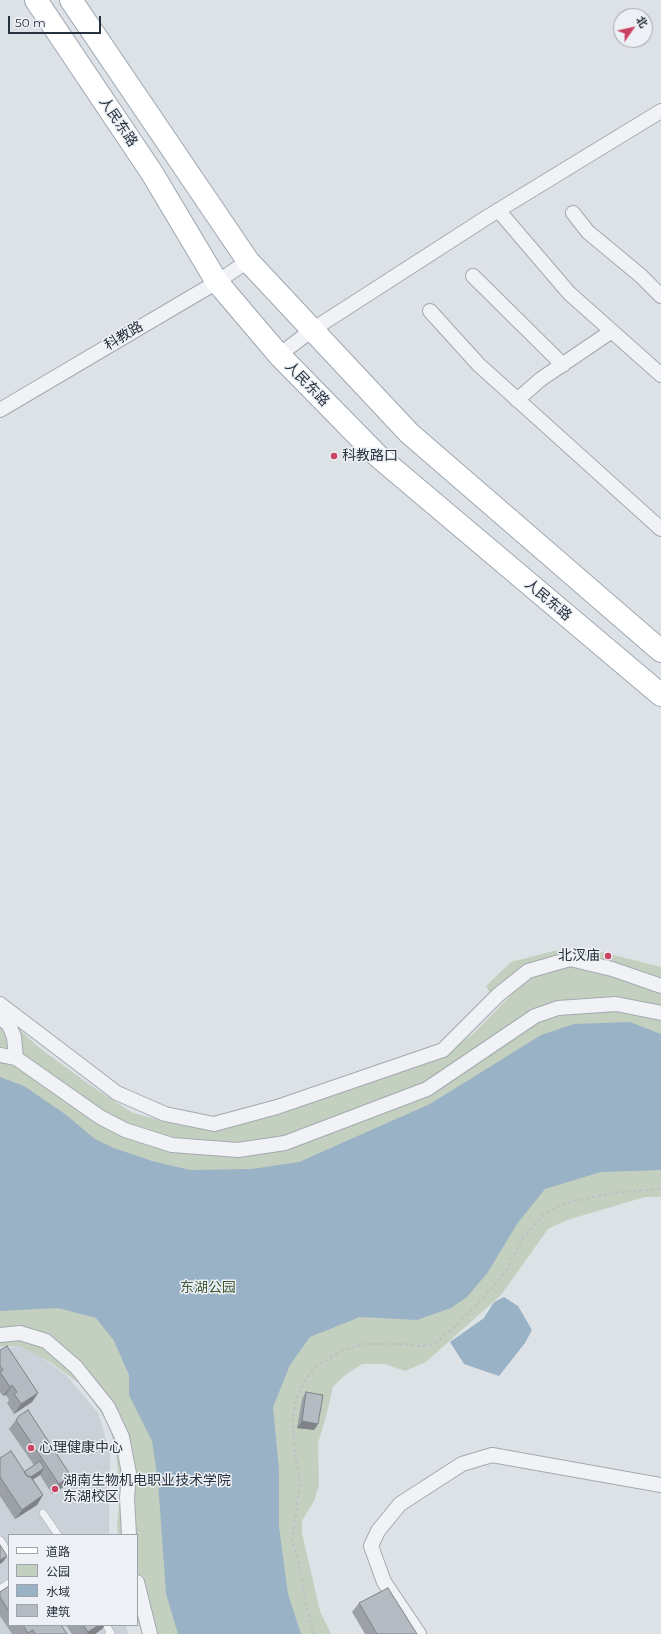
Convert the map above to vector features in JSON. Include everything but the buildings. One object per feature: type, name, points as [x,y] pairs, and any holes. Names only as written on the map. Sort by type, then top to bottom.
[{"type":"main road","name":"人民东路","points":[[36,0],[152,173],[217,282],[279,355],[379,457],[661,695]]},
{"type":"main road","name":"人民东路","points":[[71,0],[248,262],[409,432],[661,651]]},
{"type":"street","points":[[279,355],[312,330],[498,210],[661,111]]},
{"type":"street","points":[[498,210],[569,292],[659,371]]},
{"type":"street","points":[[573,212],[588,232],[661,296]]},
{"type":"street","name":"科教路","points":[[0,410],[217,282],[248,262]]},
{"type":"street","points":[[473,276],[563,365]]},
{"type":"street","points":[[430,311],[479,365],[661,529]]},
{"type":"street","points":[[517,400],[541,379],[612,331]]},
{"type":"street","points":[[0,1004],[117,1093],[165,1114],[214,1124],[277,1107],[443,1050],[498,995],[528,971],[570,959],[612,969],[661,986]]},
{"type":"street","points":[[0,1055],[16,1058],[100,1117],[125,1130],[172,1145],[238,1150],[285,1143],[427,1089],[535,1016],[558,1008],[616,1004],[661,1013]]},
{"type":"street","points":[[0,1017],[10,1025],[16,1058]]},
{"type":"street","points":[[0,1334],[20,1333],[46,1341],[76,1367],[108,1406],[122,1437],[129,1473],[127,1498],[129,1534]]},
{"type":"street","points":[[419,1634],[384,1582],[371,1546],[378,1531],[400,1504],[462,1464],[492,1455],[661,1485]]},
{"type":"street","points":[[138,1586],[150,1634]]},
{"type":"lane","points":[[42,1513],[57,1534]]},
{"type":"lane","points":[[0,1540],[8,1552]]},
{"type":"lane","points":[[107,1626],[111,1633],[109,1634]]},
{"type":"path","points":[[314,1634],[307,1611],[299,1564],[292,1541],[300,1482],[294,1447],[293,1416],[304,1382],[315,1367],[341,1351],[364,1344],[432,1345],[453,1329],[490,1290],[505,1272],[522,1239],[541,1217],[555,1208],[574,1201],[613,1193],[661,1189]]},
{"type":"shaded area","name":"湖南生物机电职业技术学院 东湖校区","points":[[23,1344],[66,1375],[98,1413],[110,1452],[109,1534],[8,1534],[8,1626],[126,1626],[128,1634],[0,1634],[0,1352]]},
{"type":"green space","name":"东湖公园","points":[[582,949],[606,953],[661,967],[661,1197],[645,1197],[567,1220],[548,1229],[501,1295],[426,1362],[405,1371],[385,1364],[362,1364],[344,1376],[333,1387],[318,1443],[319,1485],[314,1501],[302,1521],[302,1533],[320,1611],[331,1634],[142,1634],[138,1622],[138,1534],[118,1534],[117,1526],[120,1493],[116,1452],[109,1425],[84,1387],[50,1362],[19,1346],[0,1347],[0,1011],[37,1046],[90,1085],[133,1113],[183,1126],[223,1129],[275,1114],[445,1055],[474,1033],[512,994],[491,995],[486,986],[511,962],[553,951]]},
{"type":"water","name":"东湖公园","points":[[630,1022],[661,1034],[661,1170],[601,1172],[545,1189],[517,1224],[488,1272],[467,1297],[451,1308],[417,1320],[360,1317],[310,1337],[290,1365],[273,1407],[279,1469],[279,1527],[288,1594],[301,1634],[178,1634],[166,1594],[158,1481],[152,1441],[129,1395],[129,1375],[114,1341],[96,1318],[58,1308],[0,1311],[0,1077],[24,1086],[65,1114],[95,1139],[114,1148],[152,1161],[190,1170],[252,1169],[299,1162],[430,1104],[541,1035],[574,1024]]},
{"type":"water","points":[[504,1297],[518,1306],[532,1330],[525,1343],[499,1376],[464,1364],[450,1342],[484,1318],[494,1302]]},
{"type":"place","name":"科教路口","points":[[334,456]]},
{"type":"place","name":"北汊庙","points":[[608,956]]},
{"type":"place","name":"心理健康中心","points":[[31,1448]]},
{"type":"place","name":"湖南生物机电职业技术学院 东湖校区","points":[[55,1489]]}]
